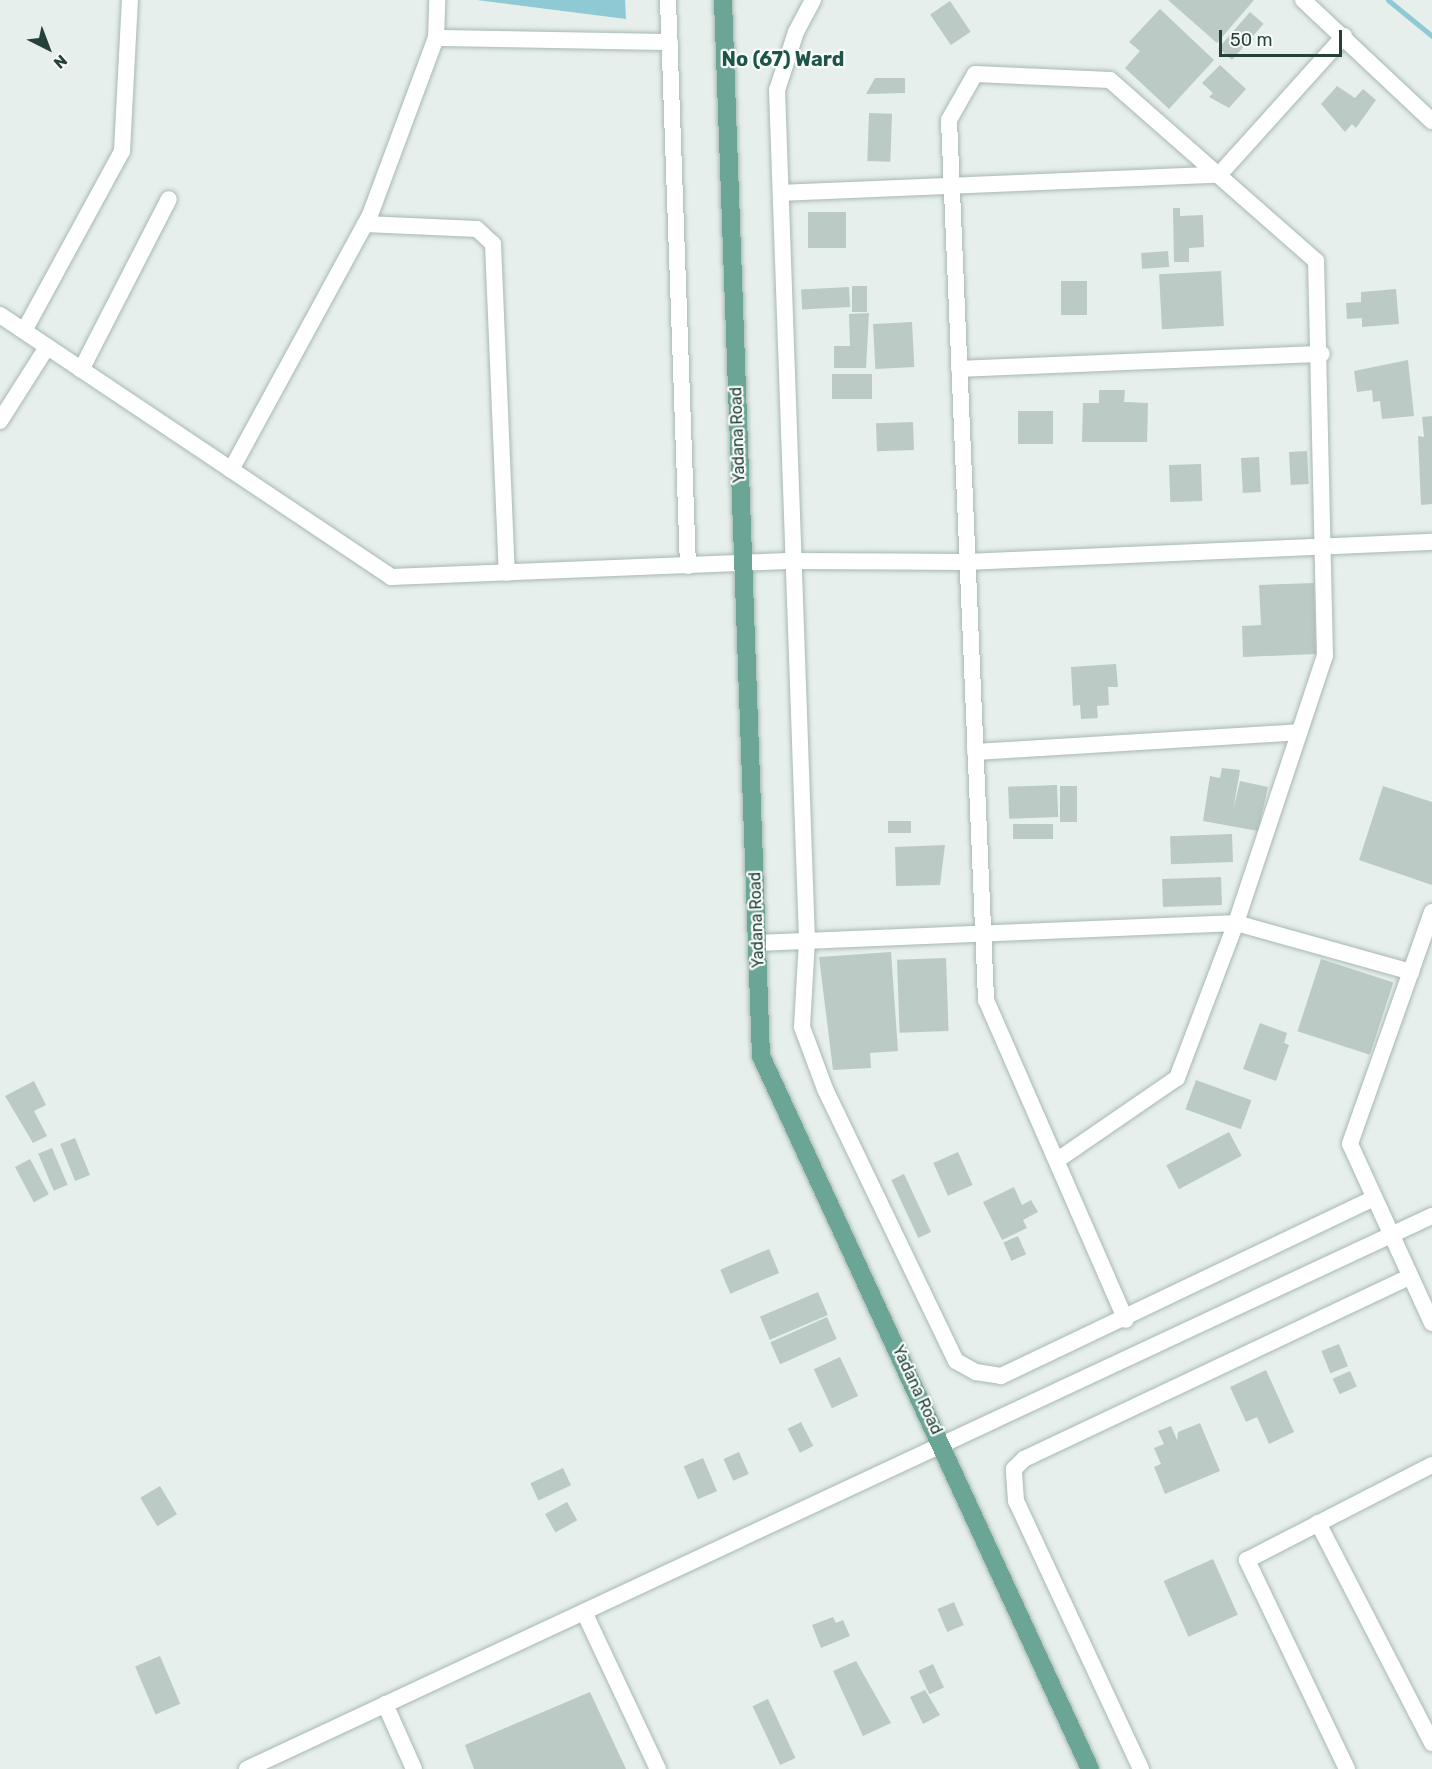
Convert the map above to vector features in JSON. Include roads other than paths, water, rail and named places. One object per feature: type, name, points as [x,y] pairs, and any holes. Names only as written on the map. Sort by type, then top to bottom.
[{"type":"main road","name":"Yadana Road","points":[[723,0],[761,1056],[1090,1769]]},
{"type":"street","points":[[24,331],[122,151],[130,0]]},
{"type":"street","points":[[231,470],[365,224],[399,148],[436,38],[437,0]]},
{"type":"street","points":[[668,0],[688,566]]},
{"type":"street","points":[[813,0],[796,32],[777,90],[807,940],[802,1028],[825,1089],[956,1361],[1001,1376],[1126,1320],[1372,1199]]},
{"type":"street","points":[[1303,0],[1344,36],[1432,122]]},
{"type":"street","points":[[781,193],[952,188],[1219,175],[1344,36]]},
{"type":"street","points":[[436,38],[670,42]]},
{"type":"street","points":[[1059,1159],[1177,1078],[1236,923],[1325,656],[1326,549],[1322,354],[1316,261],[1110,80],[975,74],[949,120],[986,1000],[1059,1159],[1126,1320]]},
{"type":"street","points":[[81,369],[169,199]]},
{"type":"street","points":[[365,224],[477,230],[493,244],[507,573]]},
{"type":"street","points":[[0,315],[391,577],[794,561],[968,562],[1326,549],[1432,542]]},
{"type":"street","points":[[0,422],[47,347]]},
{"type":"street","points":[[959,369],[1322,354]]},
{"type":"street","points":[[975,752],[1299,732]]},
{"type":"street","points":[[1432,912],[1350,1144],[1372,1199],[1432,1323]]},
{"type":"street","points":[[758,943],[984,930],[1236,923],[1411,972]]},
{"type":"street","points":[[248,1769],[941,1443],[1432,1216]]},
{"type":"street","points":[[1141,1769],[1016,1501],[1014,1469],[1024,1459],[1409,1277]]},
{"type":"street","points":[[1347,1769],[1247,1560],[1432,1465]]},
{"type":"street","points":[[1318,1523],[1432,1743]]},
{"type":"street","points":[[584,1612],[658,1769]]},
{"type":"street","points":[[385,1704],[414,1769]]},
{"type":"water","points":[[477,0],[625,0],[626,19]]},
{"type":"waterway","points":[[1388,0],[1432,36]]},
{"type":"district","name":"No (67) Ward","points":[[783,59]]}]
